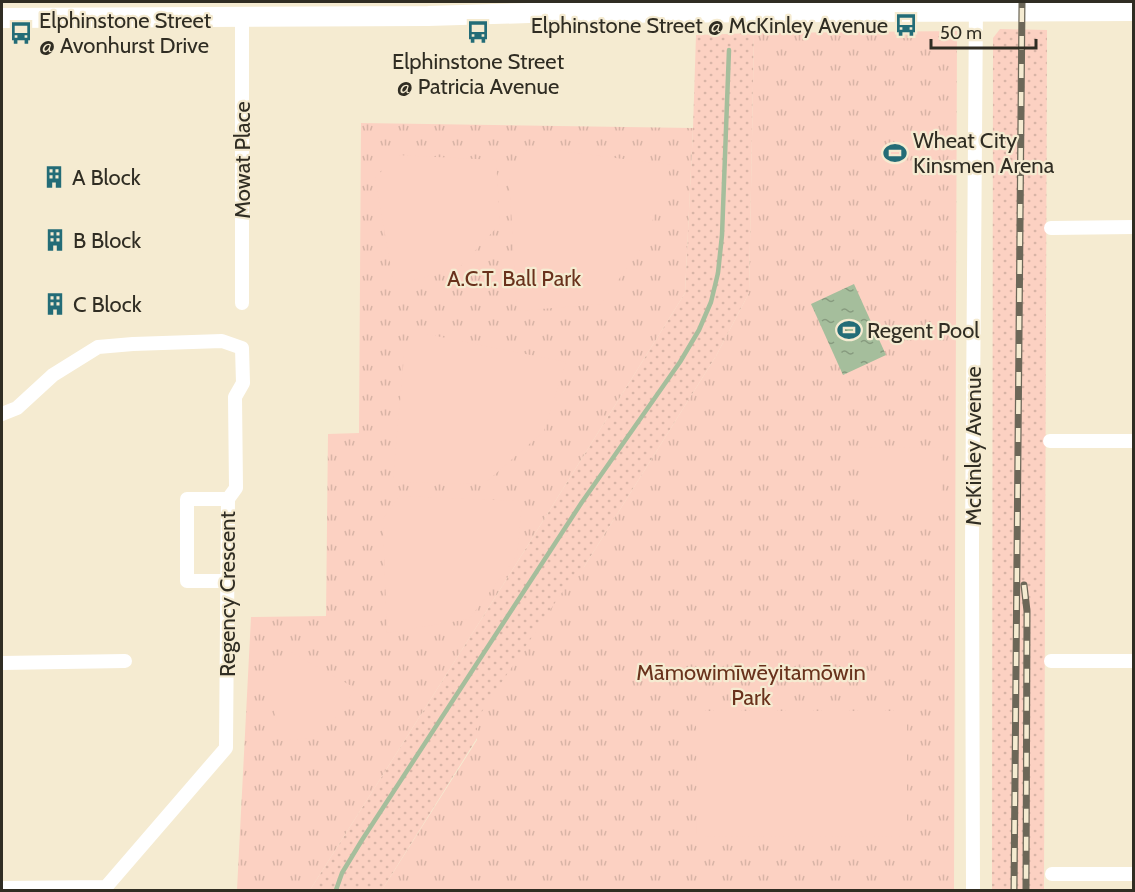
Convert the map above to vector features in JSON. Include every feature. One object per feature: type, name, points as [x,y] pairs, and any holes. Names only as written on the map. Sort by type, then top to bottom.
[{"type":"street","points":[[2,18],[242,16],[428,9],[529,13],[976,6],[1134,11]]},
{"type":"street","name":"McKinley Avenue","points":[[973,891],[972,546],[976,6]]},
{"type":"street","name":"Mowat Place","points":[[242,16],[242,303]]},
{"type":"street","points":[[1051,228],[1134,227]]},
{"type":"street","name":"Regency Crescent","points":[[2,414],[17,408],[53,375],[98,347],[222,341],[242,348],[243,383],[235,397],[236,488],[228,499],[226,748],[106,887],[2,888]]},
{"type":"street","points":[[1050,441],[1134,441]]},
{"type":"street","points":[[227,581],[187,581],[187,499],[228,499]]},
{"type":"street","points":[[2,663],[125,661]]},
{"type":"street","points":[[1051,661],[1134,661]]},
{"type":"street","points":[[1052,874],[1134,874]]},
{"type":"green space","points":[[1000,29],[1047,30],[1044,890],[992,890],[993,38]]},
{"type":"green space","name":"Māmowimīwēyitamōwin Park","points":[[957,31],[954,890],[382,890],[477,740],[477,719],[577,570],[584,567],[716,356],[749,293],[754,33]]},
{"type":"green space","points":[[754,33],[749,293],[716,356],[382,890],[310,890],[685,293],[696,35]]},
{"type":"green space","name":"A.C.T. Ball Park","points":[[361,123],[693,128],[685,293],[310,890],[237,890],[251,617],[326,616],[328,434],[359,433]]},
{"type":"green space","points":[[529,147],[671,165],[645,243],[601,304],[517,311],[509,174]]},
{"type":"green space","points":[[397,155],[496,160],[500,224],[459,268],[394,285],[375,178]]},
{"type":"green space","points":[[426,334],[566,362],[544,431],[484,484],[393,482],[404,356]]},
{"type":"green space","points":[[941,447],[941,510],[863,510],[863,448]]},
{"type":"green space","points":[[399,496],[522,501],[517,556],[469,619],[387,633],[383,519]]},
{"type":"green space","points":[[289,651],[355,688],[340,714],[309,738],[280,741],[266,671]]},
{"type":"green space","points":[[696,711],[907,711],[907,836],[697,837]]},
{"type":"water","name":"Regent Pool","points":[[854,284],[886,355],[843,375],[811,304]]},
{"type":"waterway","points":[[336,890],[342,873],[362,840],[582,502],[680,362],[699,330],[711,302],[718,273],[722,235],[729,50]]},
{"type":"railway","points":[[1014,890],[1022,2]]},
{"type":"railway","points":[[1024,585],[1027,611],[1026,890]]},
{"type":"place","name":"Elphinstone Street @ McKinley Avenue","points":[[906,25]]},
{"type":"place","name":"Elphinstone Street @ Patricia Avenue","points":[[478,32]]},
{"type":"place","name":"Elphinstone Street @ Avonhurst Drive","points":[[21,33]]},
{"type":"place","name":"Wheat City Kinsmen Arena","points":[[895,153]]},
{"type":"place","name":"A Block","points":[[54,177]]},
{"type":"place","name":"B Block","points":[[55,240]]},
{"type":"place","name":"C Block","points":[[55,304]]},
{"type":"place","name":"Regent Pool","points":[[849,330]]}]
